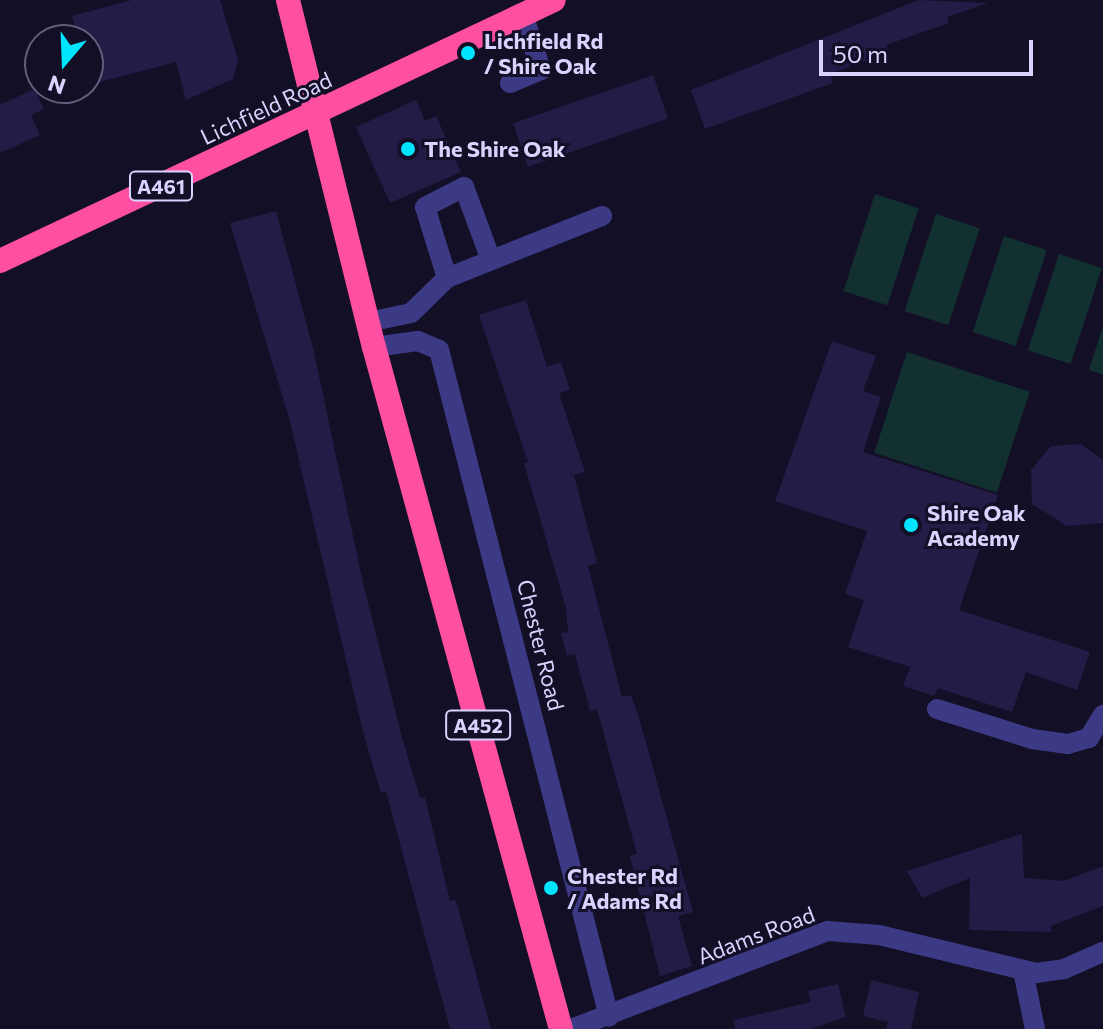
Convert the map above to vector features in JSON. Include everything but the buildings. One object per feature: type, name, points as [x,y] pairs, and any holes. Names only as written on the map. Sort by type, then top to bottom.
[{"type":"highway","name":"A452","points":[[288,0],[318,111],[374,347],[561,1029]]},
{"type":"highway","name":"Lichfield Road","points":[[0,261],[554,0]]},
{"type":"street","points":[[510,83],[541,70],[523,14]]},
{"type":"street","points":[[447,278],[425,207],[464,187],[491,260]]},
{"type":"street","points":[[368,322],[411,313],[447,278],[602,216]]},
{"type":"street","name":"Chester Road","points":[[374,347],[418,341],[439,350],[609,1017]]},
{"type":"street","points":[[937,709],[1032,739],[1068,744],[1089,738],[1103,715]]},
{"type":"street","name":"Adams Road","points":[[571,1029],[828,931],[879,935],[1023,971],[1064,969],[1103,952]]},
{"type":"street","points":[[1023,971],[1035,1029]]},
{"type":"green space","points":[[875,194],[919,208],[887,305],[843,291]]},
{"type":"green space","points":[[936,214],[980,228],[948,325],[904,311]]},
{"type":"green space","points":[[1004,236],[1047,250],[1016,346],[973,332]]},
{"type":"green space","points":[[1059,254],[1102,268],[1071,364],[1028,350]]},
{"type":"green space","points":[[1103,326],[1103,375],[1089,370]]},
{"type":"green space","points":[[907,352],[1030,392],[997,493],[874,453]]},
{"type":"place","name":"Lichfield Rd / Shire Oak","points":[[468,53]]},
{"type":"place","name":"The Shire Oak","points":[[408,149]]},
{"type":"place","name":"Shire Oak Academy","points":[[911,525]]},
{"type":"place","name":"Chester Rd / Adams Rd","points":[[551,888]]}]
